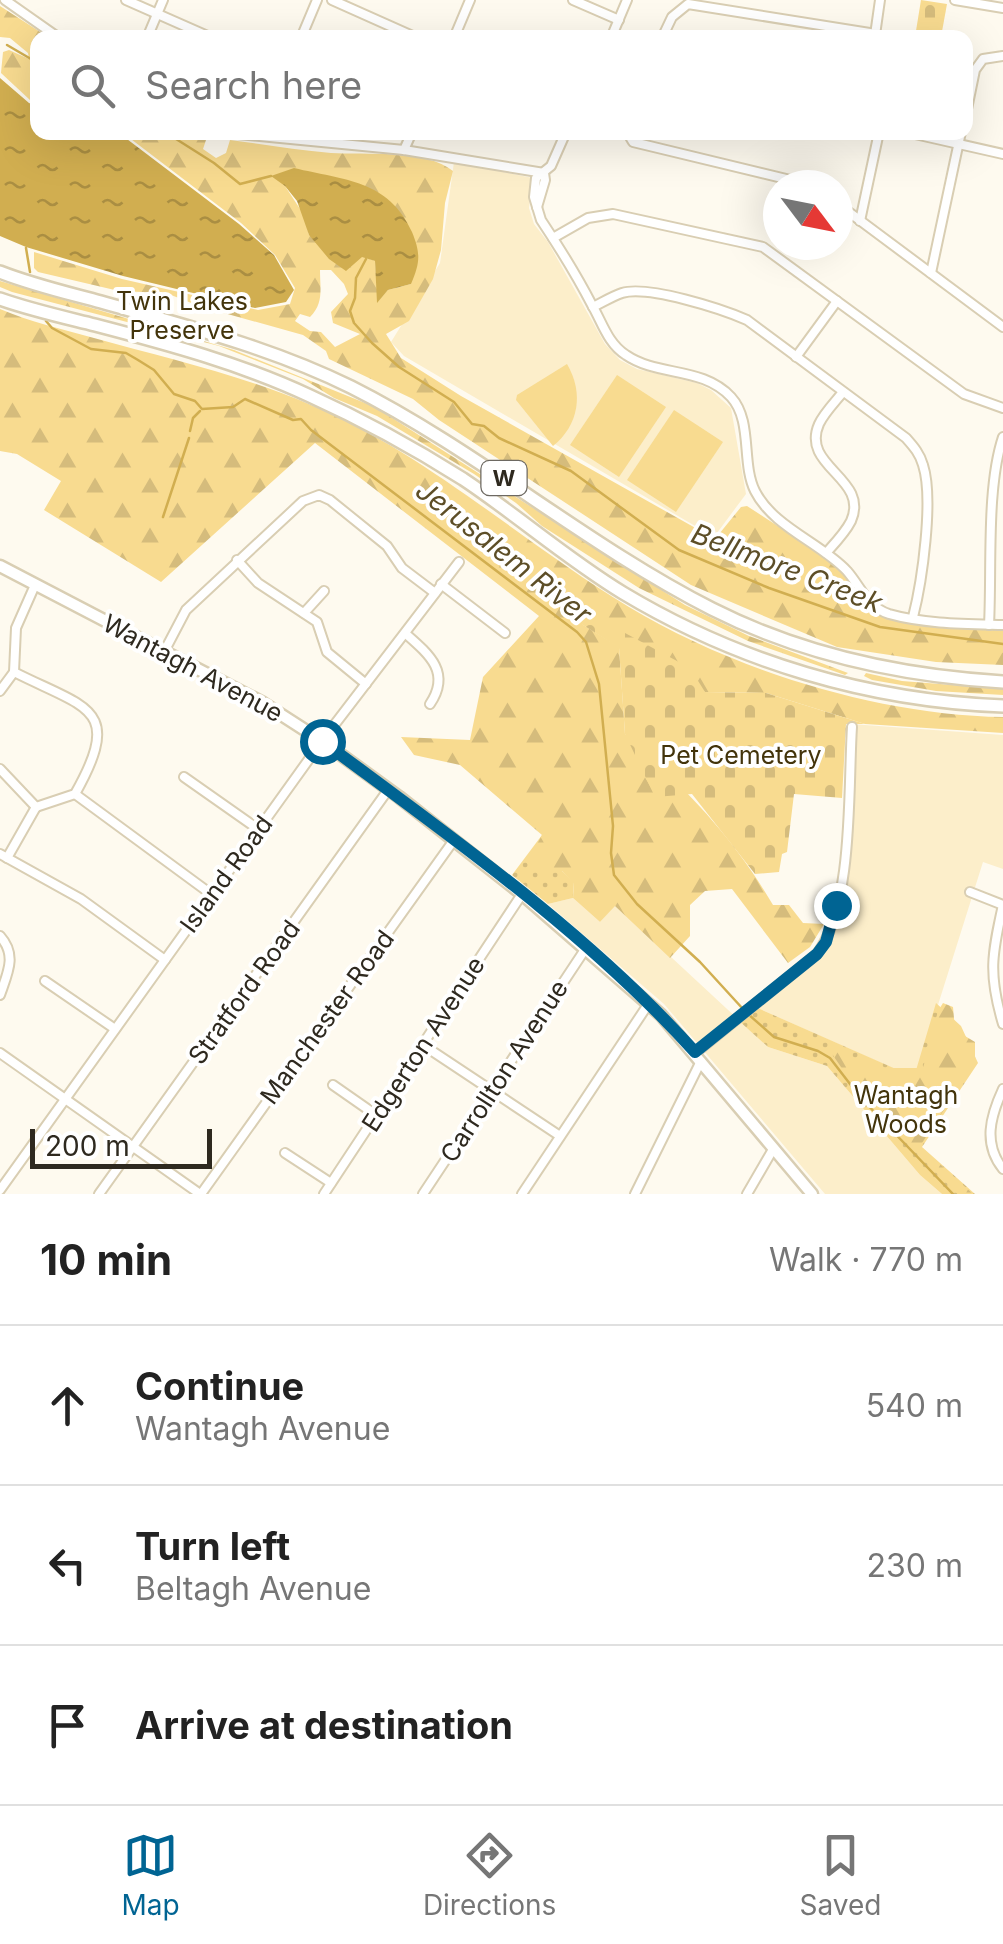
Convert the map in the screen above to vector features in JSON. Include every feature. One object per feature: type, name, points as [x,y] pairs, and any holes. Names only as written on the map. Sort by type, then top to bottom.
[{"type":"highway","name":"W","points":[[0,272],[237,340],[348,386],[432,431],[669,586],[786,641],[899,672],[1003,682]]},
{"type":"highway","name":"W","points":[[0,299],[190,350],[307,394],[448,470],[621,592],[683,626],[769,662],[808,677],[896,696],[1003,706]]},
{"type":"main road","name":"Wantagh Avenue","points":[[0,566],[262,703],[322,741],[454,840],[649,1003],[812,1194]]},
{"type":"street","points":[[5,0],[48,30]]},
{"type":"street","points":[[126,0],[194,30]]},
{"type":"street","points":[[150,30],[163,0]]},
{"type":"street","points":[[304,30],[317,0]]},
{"type":"street","points":[[332,0],[399,30]]},
{"type":"street","points":[[457,30],[470,0]]},
{"type":"street","points":[[573,0],[619,20]]},
{"type":"street","points":[[615,30],[627,0]]},
{"type":"street","points":[[876,30],[880,0]]},
{"type":"street","points":[[955,0],[1003,8]]},
{"type":"street","points":[[666,30],[672,17],[688,4],[840,30]]},
{"type":"street","points":[[973,88],[983,60],[1003,56]]},
{"type":"street","points":[[308,140],[404,150],[544,173]]},
{"type":"street","points":[[404,150],[408,140]]},
{"type":"street","points":[[562,140],[551,166],[534,182],[537,208],[611,340],[639,362],[700,376],[728,394],[738,405],[742,418],[748,476],[758,496],[770,511],[847,571],[871,605],[888,614],[913,618],[1003,625]]},
{"type":"street","points":[[632,140],[763,174]]},
{"type":"street","points":[[860,221],[878,140]]},
{"type":"street","points":[[941,140],[1003,154]]},
{"type":"street","points":[[931,273],[960,140]]},
{"type":"street","points":[[553,238],[588,218],[613,214],[746,242],[777,256],[964,394],[1003,408]]},
{"type":"street","points":[[853,216],[1002,324]]},
{"type":"street","points":[[594,307],[621,293],[636,291],[720,308],[747,320],[906,438],[922,462],[926,477],[924,564],[913,618]]},
{"type":"street","points":[[796,357],[838,301]]},
{"type":"street","points":[[826,553],[847,528],[854,509],[850,486],[823,462],[815,442],[818,424],[842,392]]},
{"type":"street","points":[[989,625],[997,453],[1003,436]]},
{"type":"street","points":[[165,650],[186,610],[303,501],[319,495],[388,546],[402,568],[435,593]]},
{"type":"street","points":[[992,555],[1003,555]]},
{"type":"street","points":[[237,560],[258,583],[320,626],[330,657],[366,684]]},
{"type":"street","name":"Island Road","points":[[0,1190],[322,741],[460,562]]},
{"type":"street","points":[[441,584],[504,633]]},
{"type":"street","points":[[0,691],[14,672],[16,628],[35,585]]},
{"type":"street","points":[[304,613],[324,590]]},
{"type":"street","points":[[406,634],[424,650],[440,675],[438,692],[430,704]]},
{"type":"street","points":[[14,672],[84,708],[94,717],[100,738],[94,761],[75,794],[36,807],[4,856],[80,900],[164,960]]},
{"type":"street","points":[[635,1194],[698,1057],[826,942],[844,876],[852,726]]},
{"type":"street","points":[[0,769],[36,807]]},
{"type":"street","points":[[184,777],[258,829]]},
{"type":"street","name":"Stratford Road","points":[[99,1194],[388,790]]},
{"type":"street","points":[[75,794],[211,894]]},
{"type":"street","name":"Manchester Road","points":[[200,1194],[454,840]]},
{"type":"street","points":[[970,892],[1003,905],[992,955],[991,981],[1003,1024]]},
{"type":"street","name":"Edgerton Avenue","points":[[324,1194],[522,894]]},
{"type":"street","points":[[0,936],[12,958],[0,995]]},
{"type":"street","name":"Carrollton Avenue","points":[[423,1194],[586,948]]},
{"type":"street","points":[[45,980],[115,1030]]},
{"type":"street","points":[[522,1194],[649,1003]]},
{"type":"street","points":[[422,1045],[560,1136]]},
{"type":"street","points":[[0,1054],[200,1194]]},
{"type":"street","points":[[333,1085],[376,1115]]},
{"type":"street","points":[[1003,1090],[989,1138],[994,1157],[1003,1169]]},
{"type":"street","points":[[746,1194],[772,1150]]},
{"type":"street","points":[[285,1153],[331,1183]]},
{"type":"shaded area","points":[[454,162],[533,178],[529,208],[534,224],[605,344],[620,360],[637,369],[697,383],[731,408],[746,494],[714,537],[404,356],[391,342],[440,263]]},
{"type":"shaded area","points":[[851,724],[1003,735],[1003,869],[983,862],[915,1078],[753,1006],[825,943],[843,879]]},
{"type":"shaded area","points":[[573,898],[600,922],[615,905],[768,1047],[827,1066],[920,1175],[942,1194],[825,1194],[664,1004],[548,904]]},
{"type":"green space","points":[[921,0],[947,4],[942,30],[916,30]]},
{"type":"green space","points":[[0,6],[37,30],[30,30],[30,100],[1,73],[3,52],[9,50],[29,59],[28,53],[10,38],[0,37]]},
{"type":"green space","points":[[132,140],[206,140],[203,149],[216,158],[226,153],[230,140],[331,153],[411,156],[453,171],[433,279],[409,321],[386,334],[401,358],[715,539],[741,507],[747,506],[847,571],[871,605],[888,614],[1003,625],[1003,665],[936,662],[837,647],[691,585],[413,399],[329,359],[326,351],[303,335],[166,293],[119,291],[34,268],[34,252],[122,279],[258,310],[290,304],[295,288],[275,255],[241,223]],"holes":[[[285,186],[411,284],[388,290],[378,301],[375,261],[309,235],[304,215]],[[320,270],[331,270],[348,294],[331,312],[333,323],[360,334],[335,347],[321,332],[310,331],[295,321],[300,314],[310,317],[320,295]]]},
{"type":"green space","points":[[0,281],[234,350],[375,407],[685,605],[749,636],[848,673],[748,641],[639,588],[542,526],[474,474],[377,416],[334,398],[303,379],[219,346],[12,292],[0,287]]},
{"type":"green space","points":[[0,309],[258,385],[353,425],[434,473],[629,607],[715,651],[858,698],[907,708],[1003,717],[1003,733],[865,724],[766,693],[705,692],[580,623],[619,647],[625,734],[706,813],[773,905],[789,905],[803,923],[824,924],[810,947],[788,963],[732,889],[705,891],[690,905],[690,936],[670,958],[615,906],[600,922],[573,898],[574,883],[562,871],[545,874],[527,863],[542,835],[460,765],[414,755],[401,737],[470,740],[483,677],[539,616],[315,443],[161,582],[44,510],[61,481],[17,454],[0,451]]},
{"type":"green space","points":[[567,364],[576,386],[576,408],[569,428],[553,446],[516,400],[517,395]]},
{"type":"green space","points":[[617,375],[666,407],[619,477],[570,445]]},
{"type":"green space","points":[[674,410],[723,442],[676,512],[627,480]]},
{"type":"green space","name":"Pet Cemetery","points":[[586,612],[690,668],[705,692],[766,693],[865,724],[846,724],[842,798],[794,794],[787,852],[782,854],[779,872],[755,874],[692,794],[655,797],[625,734],[619,648],[580,623]]},
{"type":"green space","points":[[866,673],[902,681],[1003,689],[1003,695],[936,691],[872,680],[864,676]]},
{"type":"green space","points":[[542,835],[562,871],[574,882],[573,898],[548,904],[512,875]]},
{"type":"green space","name":"Wantagh Woods","points":[[936,1003],[961,1026],[978,1063],[922,1147],[975,1194],[942,1194],[920,1175],[827,1066],[768,1047],[737,1019],[753,1006],[914,1077]]},
{"type":"green space","points":[[943,1003],[953,1007],[955,1030],[975,1042],[975,1063],[920,1146],[973,1194],[963,1194],[891,1125],[829,1049],[883,1068],[923,1068]]},
{"type":"water","points":[[0,78],[30,103],[30,140],[128,140],[274,255],[294,290],[286,302],[255,308],[123,276],[0,236]]},
{"type":"water","points":[[294,168],[363,185],[391,202],[417,246],[418,264],[411,284],[388,290],[377,303],[375,261],[362,257],[346,271],[329,259],[309,235],[297,201],[271,176]]},
{"type":"waterway","name":"Bellmore Creek","points":[[7,45],[30,58]]},
{"type":"waterway","name":"Bellmore Creek","points":[[178,140],[240,184],[271,176]]},
{"type":"waterway","name":"Jerusalem River","points":[[26,248],[30,272]]},
{"type":"waterway","name":"Bellmore Creek","points":[[366,259],[356,278],[350,311],[354,323],[372,343],[399,367],[454,402],[472,424],[484,426],[499,438],[571,471],[679,550],[769,588],[880,627],[1003,644]]},
{"type":"waterway","name":"Jerusalem River","points":[[46,321],[91,349],[126,353],[154,370],[174,394],[195,401],[202,409],[233,407],[245,399],[293,420],[301,419],[577,632],[586,642],[599,684],[614,875],[637,904],[700,962],[743,1009]]},
{"type":"waterway","points":[[190,431],[193,418],[200,411]]},
{"type":"waterway","points":[[163,517],[189,438]]},
{"type":"waterway","name":"Jerusalem River","points":[[748,1014],[774,1037],[830,1058],[860,1097],[953,1194]]},
{"type":"route","points":[[322,741],[522,894],[649,1003],[695,1052],[817,954],[826,942],[836,905]]},
{"type":"park label","name":"Twin Lakes Preserve","points":[[182,316]]}]
